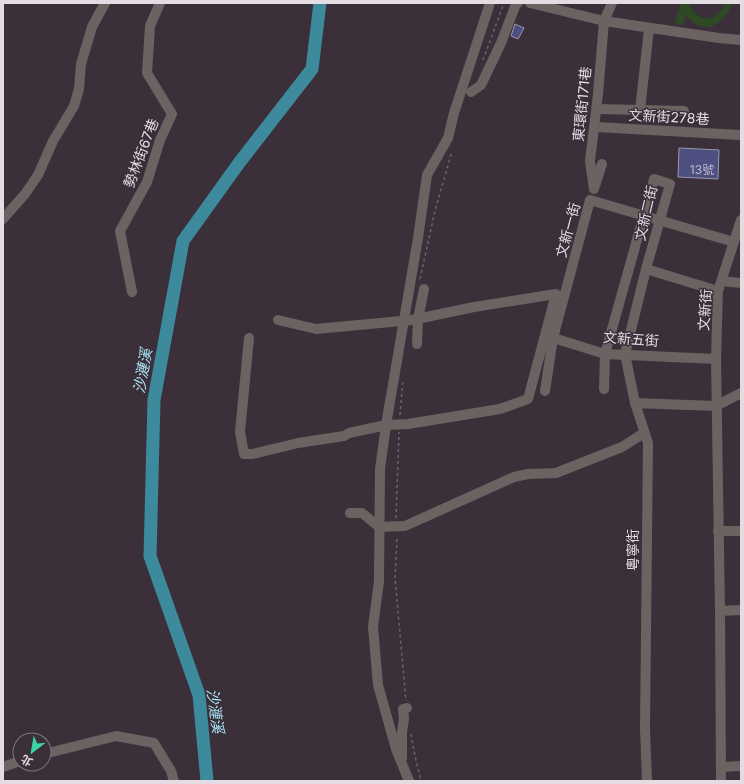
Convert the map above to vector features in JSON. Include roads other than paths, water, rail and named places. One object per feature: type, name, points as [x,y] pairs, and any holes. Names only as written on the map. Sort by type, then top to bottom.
[{"type":"street","points":[[3,219],[25,194],[38,175],[53,141],[74,106],[79,89],[81,64],[92,27],[105,3]]},
{"type":"street","name":"勢林街67巷","points":[[132,292],[120,231],[147,182],[160,140],[172,114],[147,73],[150,26],[160,3]]},
{"type":"street","points":[[409,781],[402,760],[396,749],[377,678],[373,627],[379,581],[380,469],[427,175],[448,138],[454,114],[490,3]]},
{"type":"street","points":[[471,92],[481,85],[501,43],[516,4],[518,3]]},
{"type":"street","points":[[530,3],[604,21],[649,29],[741,40]]},
{"type":"street","name":"東環街171巷","points":[[594,189],[590,161],[597,109],[604,21],[612,3]]},
{"type":"street","points":[[640,110],[649,29]]},
{"type":"street","points":[[597,109],[684,111]]},
{"type":"street","name":"文新街278巷","points":[[595,127],[741,135]]},
{"type":"street","points":[[590,200],[602,164]]},
{"type":"street","name":"文新二街","points":[[604,389],[605,354],[654,179],[670,184],[646,269],[625,354],[635,403]]},
{"type":"street","name":"文新一街","points":[[545,391],[549,337],[590,200],[734,242]]},
{"type":"street","name":"文新街","points":[[716,406],[716,358],[720,286],[741,220]]},
{"type":"street","points":[[646,269],[720,286],[741,283]]},
{"type":"street","points":[[417,344],[422,286]]},
{"type":"street","points":[[249,338],[240,432],[244,454],[253,454],[298,443],[344,436],[349,433],[386,425],[408,424],[500,409],[528,399],[549,337],[556,294],[474,307],[403,321],[316,329],[278,320]]},
{"type":"street","name":"文新五街","points":[[549,337],[605,354],[716,358]]},
{"type":"street","points":[[635,403],[716,406],[741,393]]},
{"type":"street","name":"粵寧街","points":[[635,403],[648,443],[645,729],[647,781]]},
{"type":"street","points":[[716,406],[722,781]]},
{"type":"street","points":[[350,513],[362,513],[379,527],[405,526],[514,477],[528,474],[556,473],[622,447],[644,433]]},
{"type":"street","points":[[718,531],[741,531]]},
{"type":"street","points":[[720,611],[741,610]]},
{"type":"street","points":[[402,760],[403,709],[407,708]]},
{"type":"street","points":[[52,752],[116,736],[154,743],[171,771],[174,781]]},
{"type":"street","points":[[721,767],[741,766]]},
{"type":"waterway","name":"沙漣溪","points":[[207,781],[199,695],[150,556],[154,400],[183,241],[239,163],[312,69],[320,3]]}]
